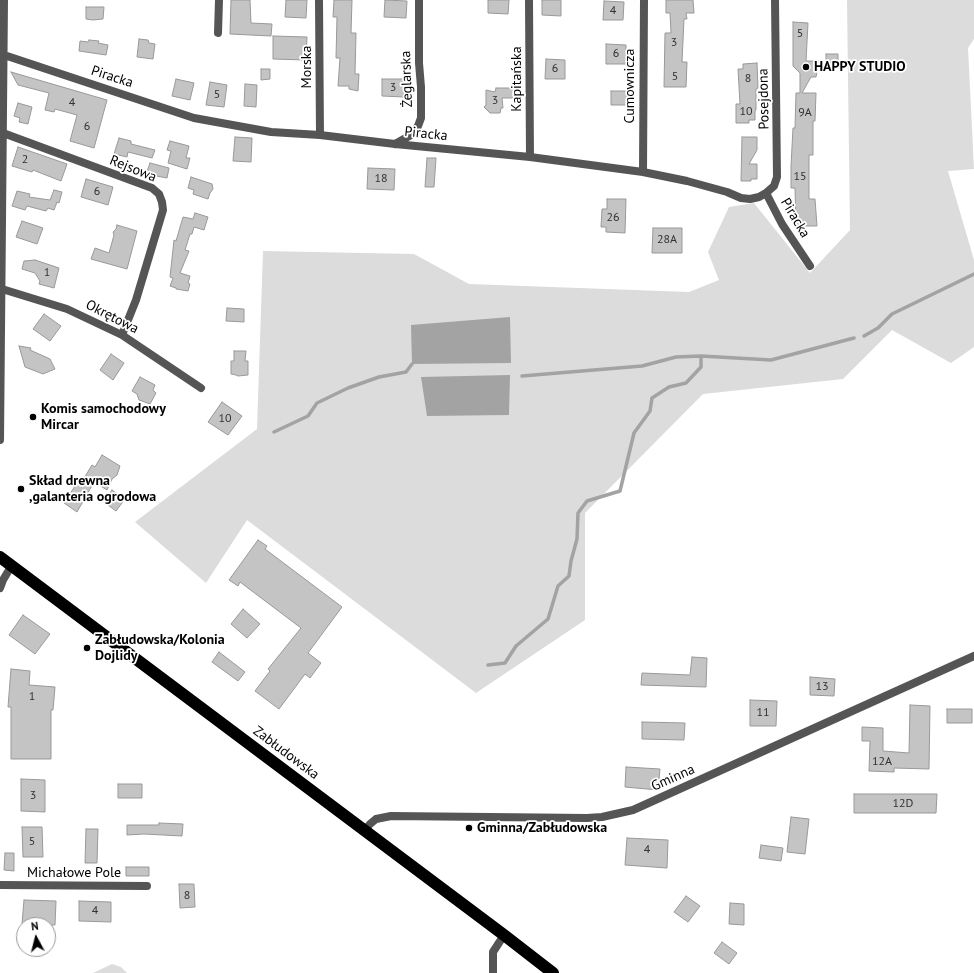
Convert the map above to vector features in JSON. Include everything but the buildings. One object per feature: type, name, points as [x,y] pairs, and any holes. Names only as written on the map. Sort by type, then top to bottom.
[{"type":"highway","name":"Zabłudowska","points":[[0,557],[553,973]]},
{"type":"street","points":[[0,440],[4,0]]},
{"type":"street","points":[[218,33],[219,0]]},
{"type":"street","name":"Morska","points":[[319,0],[320,135]]},
{"type":"street","name":"Żeglarska","points":[[395,144],[411,134],[418,126],[421,118],[419,0]]},
{"type":"street","name":"Kapitańska","points":[[529,0],[530,158]]},
{"type":"street","name":"Cumownicza","points":[[643,172],[644,0]]},
{"type":"street","name":"Posejdona","points":[[766,193],[774,186],[777,177],[775,0]]},
{"type":"street","name":"Piracka","points":[[4,55],[194,118],[270,132],[320,135],[643,172],[687,181],[727,192],[741,198],[759,198],[766,193],[782,224],[810,266]]},
{"type":"street","name":"Rejsowa","points":[[3,133],[152,188],[159,194],[163,210],[136,300],[122,335]]},
{"type":"street","name":"Okrętowa","points":[[2,289],[67,309],[122,335],[201,388]]},
{"type":"street","points":[[0,588],[12,565]]},
{"type":"street","name":"Gminna","points":[[364,831],[376,819],[391,816],[587,818],[602,817],[633,810],[974,656]]},
{"type":"street","name":"Michałowe Pole","points":[[0,885],[147,886]]},
{"type":"street","points":[[493,973],[493,952],[504,935]]},
{"type":"shaded area","points":[[847,0],[974,0],[974,39],[968,48],[974,169],[948,171],[974,260],[974,347],[951,363],[892,330],[843,379],[703,394],[585,513],[585,620],[476,693],[247,520],[206,583],[135,522],[257,429],[263,251],[414,254],[469,284],[689,292],[719,280],[708,252],[729,207],[754,203],[810,273],[850,230]]},
{"type":"shaded area","points":[[510,317],[511,363],[412,364],[411,325]]},
{"type":"shaded area","points":[[510,375],[509,415],[427,416],[421,377]]},
{"type":"shaded area","points":[[112,964],[121,967],[127,973],[93,973]]},
{"type":"waterway","points":[[864,336],[878,328],[892,314],[974,274]]},
{"type":"waterway","points":[[522,376],[642,366],[676,357],[701,356],[771,360],[854,338]]},
{"type":"waterway","points":[[488,665],[505,663],[516,646],[548,619],[558,586],[569,576],[571,561],[577,539],[578,513],[587,501],[620,491],[634,433],[650,411],[652,398],[669,387],[686,383],[701,367],[701,356]]},
{"type":"waterway","points":[[274,432],[308,416],[317,403],[348,388],[379,377],[406,372],[412,364]]},
{"type":"place","name":"HAPPY STUDIO","points":[[806,67]]},
{"type":"place","name":"Komis samochodowy Mircar","points":[[33,417]]},
{"type":"place","name":"Skład drewna ,galanteria ogrodowa","points":[[21,489]]},
{"type":"place","name":"Zabłudowska/Kolonia Dojlidy","points":[[87,648]]},
{"type":"place","name":"Gminna/Zabłudowska","points":[[469,828]]}]
